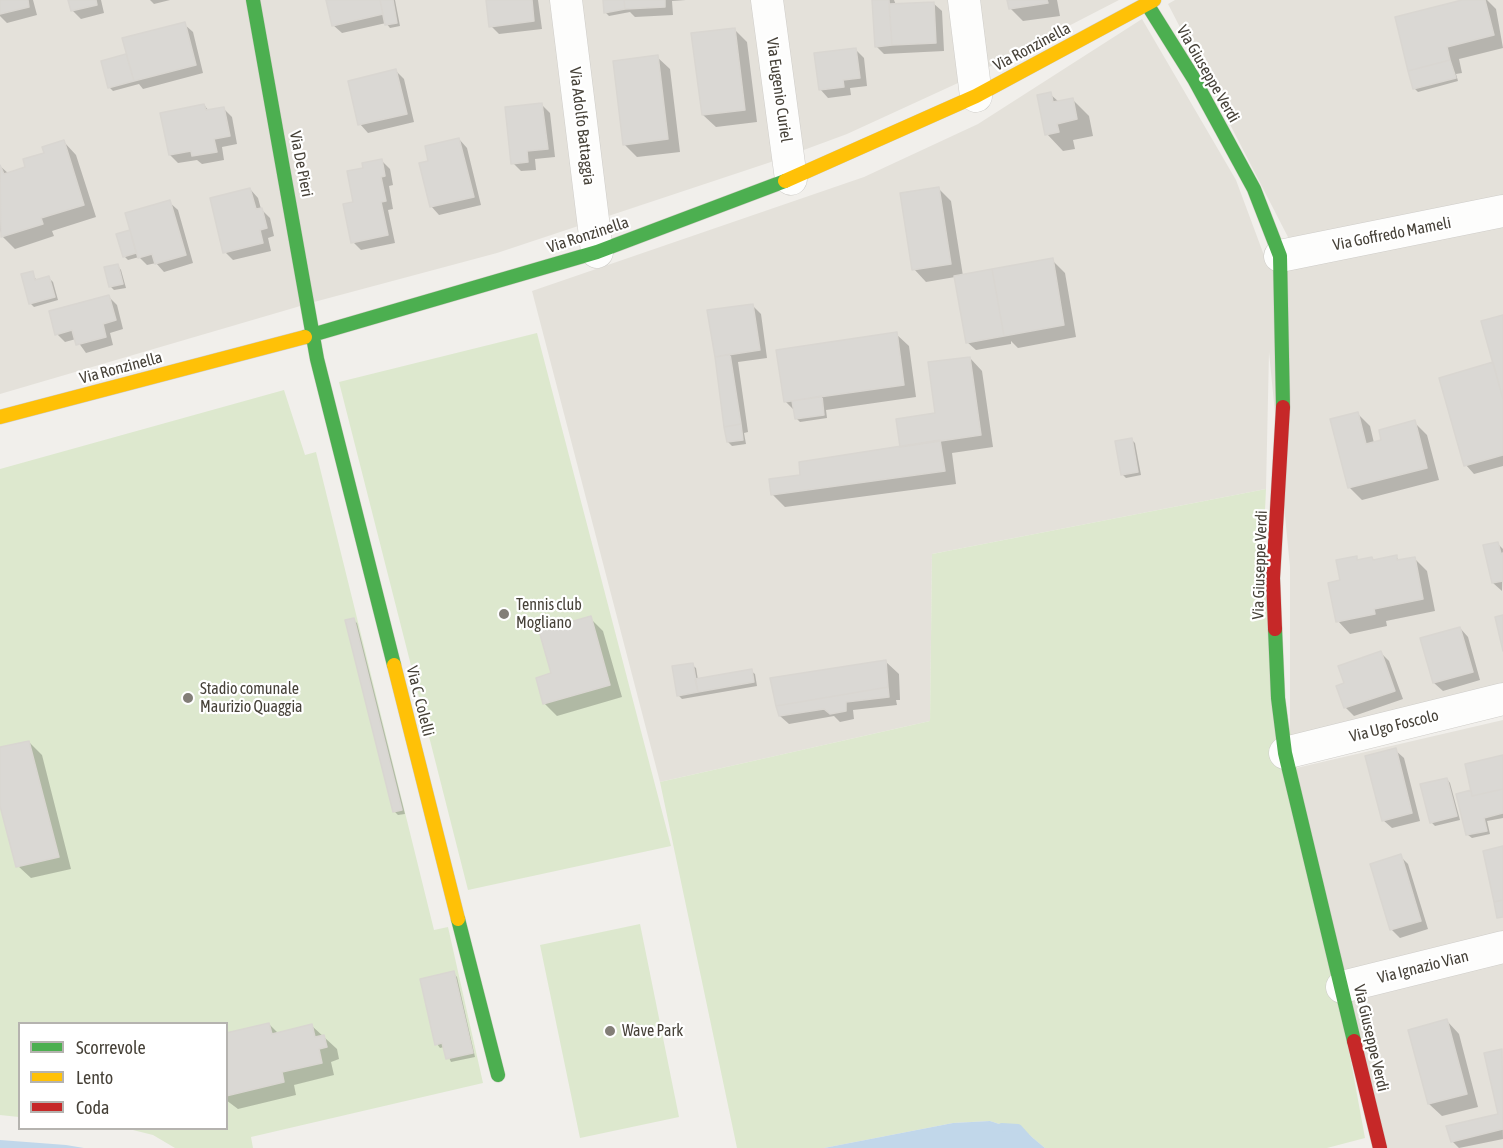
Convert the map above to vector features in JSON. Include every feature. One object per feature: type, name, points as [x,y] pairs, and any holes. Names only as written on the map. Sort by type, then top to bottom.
[{"type":"street","name":"Via De Pieri","points":[[253,0],[292,207],[312,335]]},
{"type":"street","name":"Via Adolfo Battaggia","points":[[566,0],[597,252]]},
{"type":"street","name":"Via Eugenio Curiel","points":[[767,0],[791,179]]},
{"type":"street","points":[[964,0],[976,96]]},
{"type":"street","name":"Via Ronzinella","points":[[0,417],[312,335],[597,252],[791,179],[976,96],[1151,2]]},
{"type":"street","name":"Via Giuseppe Verdi","points":[[1151,2],[1254,189],[1280,256],[1283,435],[1273,578],[1278,698],[1285,753],[1380,1148]]},
{"type":"street","name":"Via Goffredo Mameli","points":[[1280,256],[1503,211]]},
{"type":"street","name":"Via C. Colelli","points":[[312,335],[498,1075]]},
{"type":"street","name":"Via Ugo Foscolo","points":[[1285,753],[1503,699]]},
{"type":"street","name":"Via Ignazio Vian","points":[[1342,987],[1503,947]]},
{"type":"shaded area","points":[[0,0],[1119,0],[958,83],[847,134],[774,161],[497,253],[314,302],[0,394]]},
{"type":"shaded area","points":[[1175,0],[1503,0],[1503,196],[1289,239],[1168,4]]},
{"type":"shaded area","points":[[1142,19],[1236,180],[1265,258],[1503,225],[1503,687],[1290,740],[1290,567],[1269,352],[1266,489],[932,554],[930,721],[660,782],[532,291],[864,177],[978,124]]},
{"type":"shaded area","points":[[1503,720],[1503,1148],[1382,1148],[1292,769]]},
{"type":"green space","name":"Tennis club Mogliano","points":[[537,333],[671,846],[468,890],[339,382]]},
{"type":"green space","name":"Stadio comunale Maurizio Quaggia","points":[[284,390],[305,455],[316,452],[434,930],[448,927],[483,1083],[251,1137],[253,1148],[175,1148],[153,1135],[133,1130],[228,1130],[228,1022],[18,1022],[18,1117],[0,1115],[0,469]]},
{"type":"green space","points":[[1266,489],[1262,576],[1365,1138],[1327,1148],[1045,1148],[1027,1133],[990,1121],[953,1123],[824,1148],[737,1148],[660,782],[930,721],[932,554]]},
{"type":"green space","name":"Wave Park","points":[[640,924],[679,1117],[580,1138],[540,945]]},
{"type":"water","points":[[990,1121],[1027,1133],[1045,1148],[824,1148],[953,1123]]},
{"type":"water","points":[[0,1140],[66,1145],[84,1148],[0,1148]]},
{"type":"building","points":[[0,0],[28,0],[29,7],[0,14]]},
{"type":"building","points":[[68,0],[96,0],[97,5],[71,11]]},
{"type":"building","points":[[326,0],[380,0],[383,14],[332,26]]},
{"type":"building","points":[[380,0],[393,0],[397,23],[385,25]]},
{"type":"building","points":[[486,0],[532,0],[534,21],[489,27]]},
{"type":"building","points":[[603,0],[624,0],[625,9],[604,13]]},
{"type":"building","points":[[624,0],[665,0],[665,7],[625,9]]},
{"type":"building","points":[[872,0],[889,0],[892,45],[875,47]]},
{"type":"building","points":[[1007,0],[1047,0],[1048,3],[1009,9]]},
{"type":"building","points":[[1462,0],[1485,0],[1494,35],[1447,47],[1450,60],[1408,71],[1395,17]]},
{"type":"building","points":[[934,2],[936,43],[892,45],[889,4]]},
{"type":"building","points":[[185,22],[196,65],[134,81],[122,38]]},
{"type":"building","points":[[735,28],[745,110],[702,115],[691,33]]},
{"type":"building","points":[[856,48],[860,78],[843,80],[844,87],[819,90],[814,53]]},
{"type":"building","points":[[126,54],[134,81],[108,88],[101,61]]},
{"type":"building","points":[[658,55],[668,139],[623,145],[613,61]]},
{"type":"building","points":[[1450,60],[1456,78],[1413,89],[1408,71]]},
{"type":"building","points":[[396,69],[407,114],[358,125],[348,81]]},
{"type":"building","points":[[1051,92],[1053,102],[1073,98],[1077,119],[1057,124],[1059,132],[1045,135],[1037,95]]},
{"type":"building","points":[[542,103],[548,149],[527,151],[528,162],[511,164],[505,107]]},
{"type":"building","points":[[204,104],[206,110],[224,107],[230,136],[214,139],[217,152],[192,156],[191,151],[169,155],[160,113]]},
{"type":"building","points":[[459,138],[474,197],[430,207],[419,163],[428,161],[425,146]]},
{"type":"building","points":[[64,140],[84,205],[41,218],[43,224],[1,237],[0,165],[4,174],[25,167],[23,159],[44,153],[42,147]]},
{"type":"building","points":[[382,159],[385,176],[381,177],[386,201],[381,202],[388,235],[351,243],[343,204],[353,202],[347,171],[363,168],[362,163]]},
{"type":"building","points":[[939,187],[951,264],[912,270],[900,193]]},
{"type":"building","points":[[250,188],[256,209],[262,208],[267,228],[260,230],[263,243],[223,253],[210,198]]},
{"type":"building","points":[[170,200],[186,255],[155,264],[152,254],[138,258],[125,213]]},
{"type":"building","points":[[130,230],[136,253],[123,257],[116,234]]},
{"type":"building","points":[[1053,258],[1064,325],[1004,336],[992,269]]},
{"type":"building","points":[[118,264],[123,284],[109,287],[104,267]]},
{"type":"building","points":[[992,269],[1004,336],[966,343],[954,276]]},
{"type":"building","points":[[33,271],[35,280],[49,276],[55,297],[29,304],[21,274]]},
{"type":"building","points":[[109,295],[116,320],[103,324],[106,337],[76,345],[72,330],[55,335],[49,311]]},
{"type":"building","points":[[753,304],[760,350],[715,357],[707,310]]},
{"type":"building","points":[[1503,315],[1503,399],[1481,321]]},
{"type":"building","points":[[897,332],[904,385],[784,402],[776,350]]},
{"type":"building","points":[[730,354],[741,424],[724,427],[715,357]]},
{"type":"building","points":[[970,357],[981,435],[900,447],[896,419],[935,413],[928,362]]},
{"type":"building","points":[[1493,362],[1503,399],[1503,455],[1464,466],[1439,378]]},
{"type":"building","points":[[822,396],[824,415],[795,419],[792,401]]},
{"type":"building","points":[[1358,412],[1366,444],[1381,440],[1379,430],[1415,420],[1427,468],[1348,488],[1330,419]]},
{"type":"building","points":[[741,424],[743,440],[727,442],[724,427]]},
{"type":"building","points":[[1132,438],[1138,472],[1121,475],[1115,441]]},
{"type":"building","points":[[940,440],[945,471],[771,495],[769,479],[800,475],[799,462]]},
{"type":"building","points":[[1498,542],[1501,554],[1503,553],[1503,581],[1492,583],[1483,545]]},
{"type":"building","points":[[1397,555],[1397,560],[1415,557],[1423,599],[1374,609],[1375,614],[1336,622],[1328,583],[1340,580],[1336,560],[1357,556],[1357,560],[1372,557],[1373,560]]},
{"type":"building","points":[[1503,615],[1503,651],[1495,617]]},
{"type":"building","points":[[591,616],[610,685],[543,704],[536,678],[551,673],[539,631]]},
{"type":"building","points":[[354,618],[402,810],[393,812],[345,620]]},
{"type":"building","points":[[1460,627],[1473,672],[1433,683],[1420,638]]},
{"type":"building","points":[[1381,651],[1395,691],[1344,708],[1336,686],[1344,683],[1338,666]]},
{"type":"building","points":[[886,660],[888,687],[776,706],[770,678]]},
{"type":"building","points":[[693,663],[698,692],[677,696],[672,666]]},
{"type":"building","points":[[752,669],[754,682],[698,692],[695,679]]},
{"type":"building","points":[[888,687],[889,697],[846,702],[846,711],[830,714],[824,709],[779,716],[776,706]]},
{"type":"building","points":[[29,741],[59,857],[16,867],[0,806],[0,747]]},
{"type":"building","points":[[1396,748],[1412,813],[1382,821],[1365,756]]},
{"type":"building","points":[[1503,755],[1503,789],[1472,796],[1465,764]]},
{"type":"building","points":[[1447,778],[1457,816],[1430,823],[1420,784]]},
{"type":"building","points":[[1503,789],[1503,813],[1484,818],[1487,831],[1466,835],[1456,794],[1471,790],[1472,796]]},
{"type":"building","points":[[1503,846],[1503,900],[1494,902],[1483,851]]},
{"type":"building","points":[[1401,854],[1421,921],[1390,930],[1370,864]]},
{"type":"building","points":[[1503,900],[1503,917],[1497,918],[1494,902]]},
{"type":"building","points":[[454,971],[473,1053],[446,1059],[442,1043],[435,1045],[420,979]]},
{"type":"building","points":[[1447,1019],[1467,1094],[1428,1104],[1408,1030]]},
{"type":"building","points":[[269,1023],[272,1034],[312,1024],[315,1037],[324,1035],[327,1047],[319,1049],[322,1063],[282,1072],[284,1082],[228,1096],[228,1033]]},
{"type":"building","points":[[1502,1049],[1503,1129],[1451,1142],[1446,1126],[1498,1114],[1484,1053]]},
{"type":"waterway","points":[[1002,1127],[1018,1128],[1036,1148]]},
{"type":"traffic: fast","points":[[253,0],[317,359],[394,665]]},
{"type":"traffic: fast","points":[[1147,4],[1194,79],[1254,189],[1280,256],[1283,407]]},
{"type":"traffic: fast","points":[[305,337],[597,252],[785,181]]},
{"type":"traffic: fast","points":[[1275,629],[1278,698],[1285,753],[1354,1041]]},
{"type":"traffic: fast","points":[[458,919],[498,1075]]},
{"type":"traffic: slow","points":[[785,181],[976,96],[1154,0]]},
{"type":"traffic: slow","points":[[0,417],[305,337]]},
{"type":"traffic: slow","points":[[394,665],[458,919]]},
{"type":"traffic: jam","points":[[1275,629],[1273,578],[1283,407]]},
{"type":"traffic: jam","points":[[1354,1041],[1380,1148]]},
{"type":"place","name":"Tennis club Mogliano","points":[[504,614]]},
{"type":"place","name":"Stadio comunale Maurizio Quaggia","points":[[188,698]]},
{"type":"place","name":"Wave Park","points":[[610,1031]]}]
